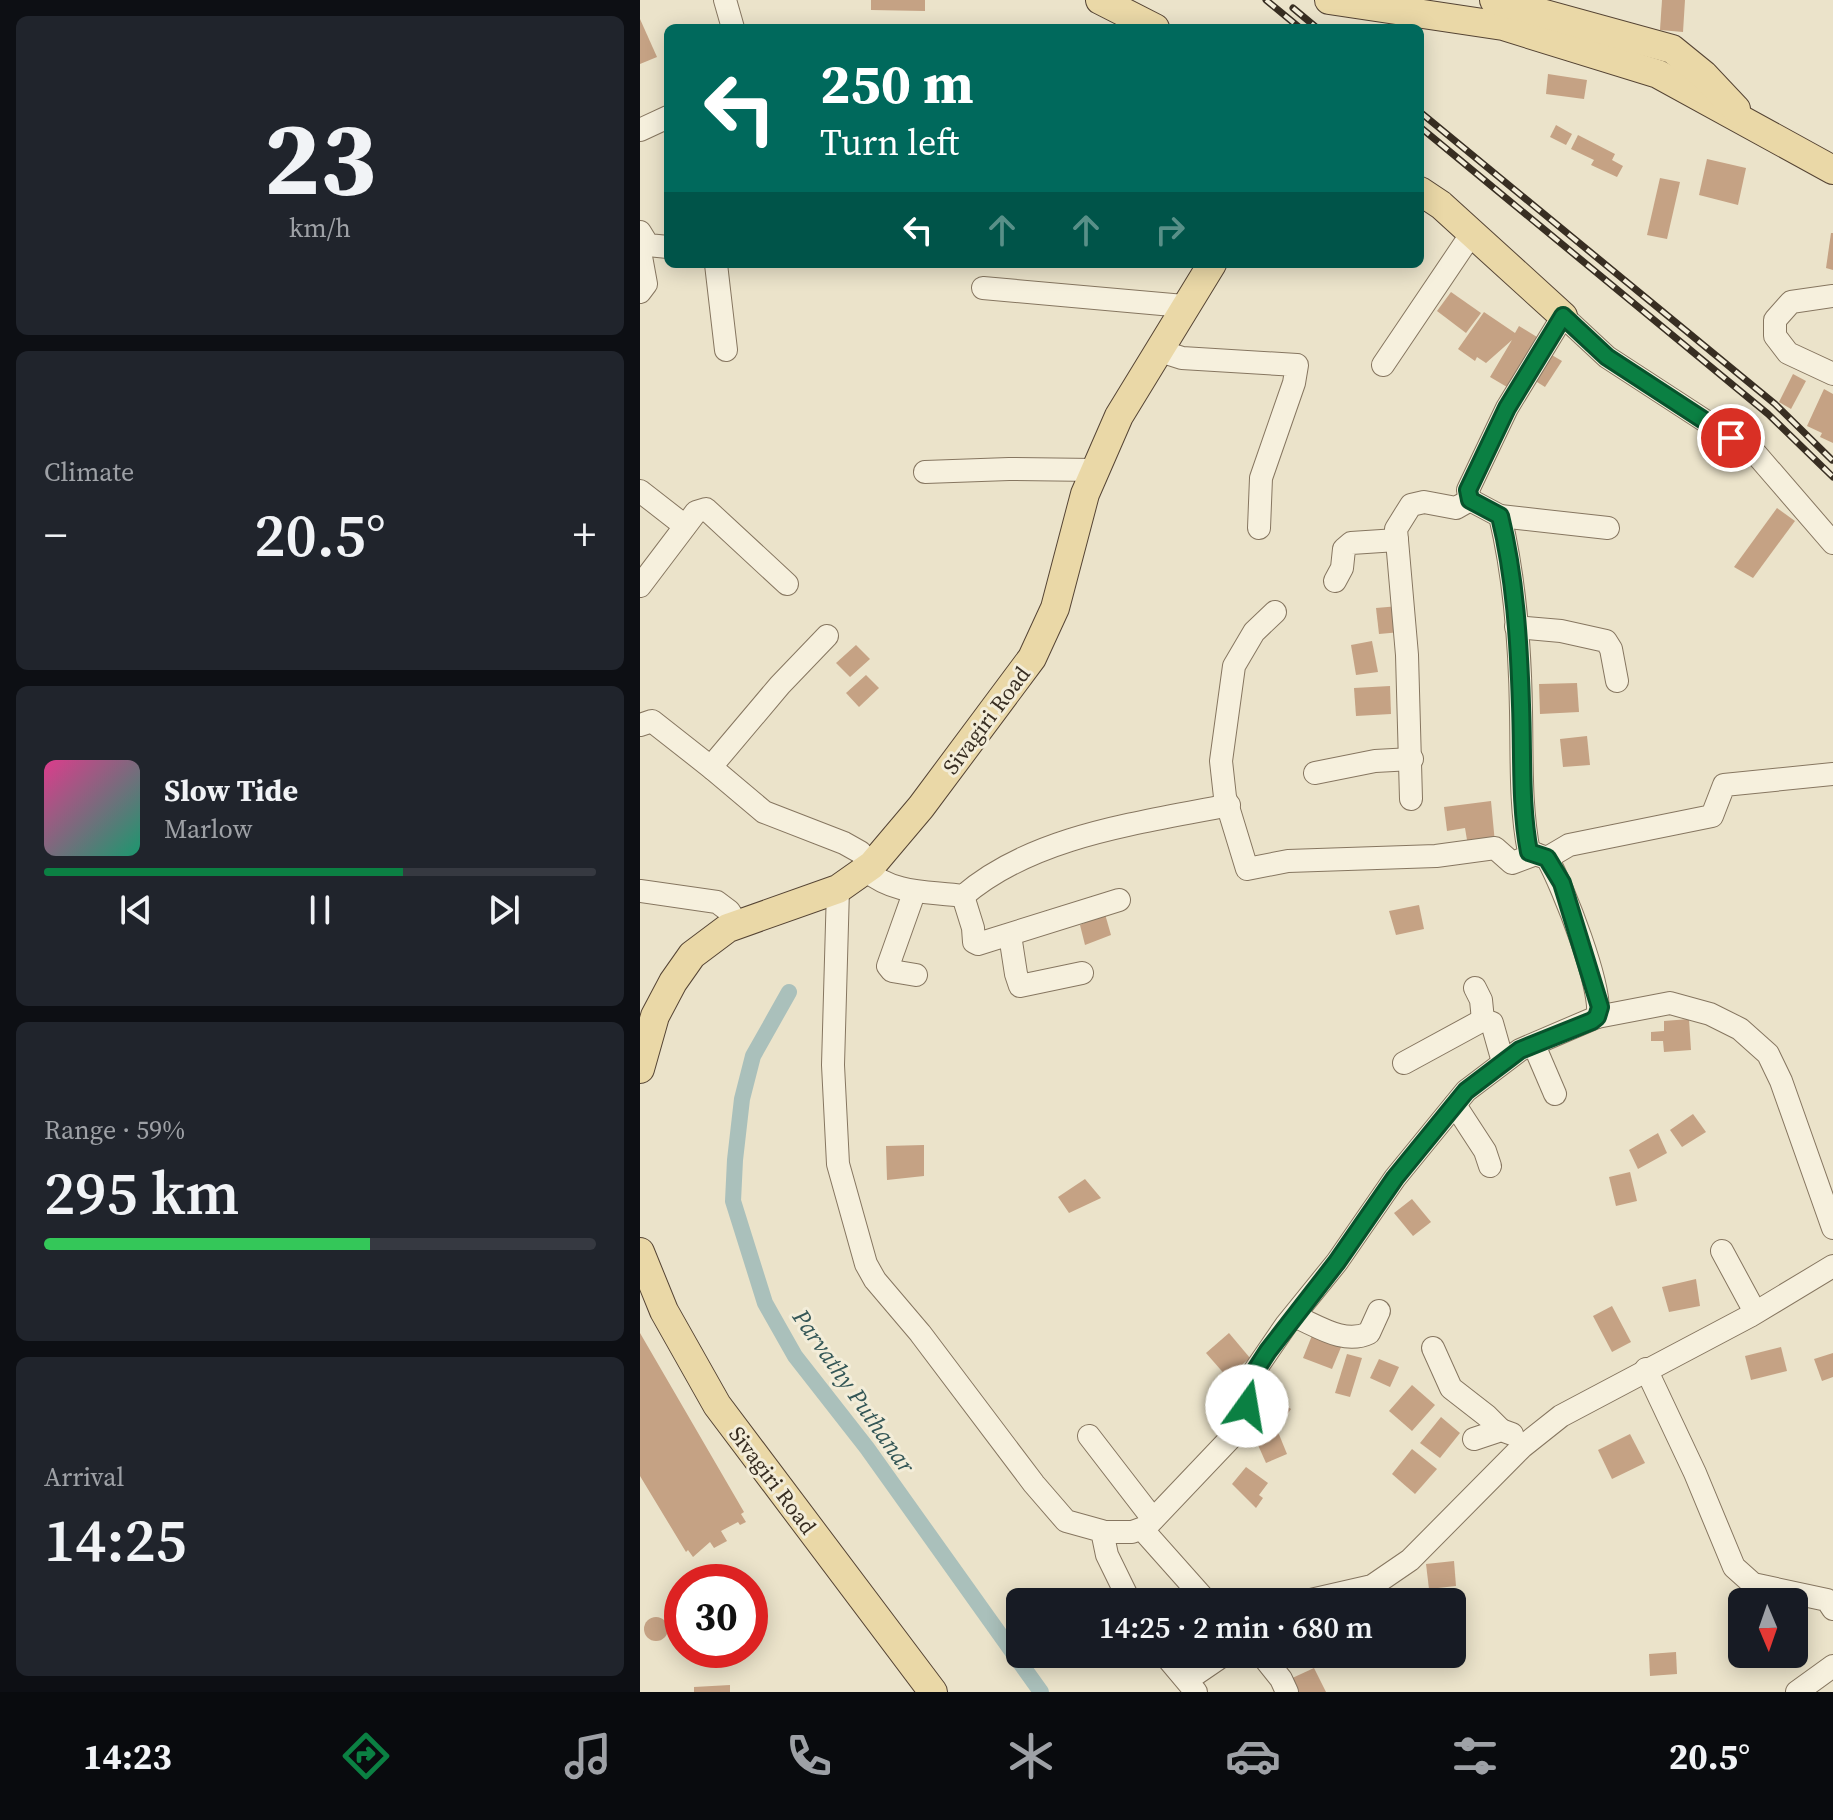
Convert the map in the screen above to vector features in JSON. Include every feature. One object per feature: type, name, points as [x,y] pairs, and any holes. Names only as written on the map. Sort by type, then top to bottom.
[{"type":"main road","points":[[1100,0],[1147,24]]},
{"type":"main road","points":[[1329,0],[1360,2],[1503,26],[1658,74],[1833,170]]},
{"type":"main road","points":[[1494,0],[1672,49],[1704,75],[1753,127]]},
{"type":"main road","points":[[1424,194],[1472,233],[1563,316]]},
{"type":"main road","name":"Sivagiri Road","points":[[640,1069],[655,1016],[692,955],[737,924],[838,889],[868,867],[921,807],[1032,658],[1055,608],[1085,494],[1119,416],[1209,268]]},
{"type":"main road","name":"Sivagiri Road","points":[[640,1252],[664,1311],[717,1405],[933,1692]]},
{"type":"street","points":[[725,0],[732,24]]},
{"type":"street","points":[[640,130],[664,119]]},
{"type":"street","points":[[1383,365],[1472,233]]},
{"type":"street","points":[[640,292],[646,283],[641,243],[664,247]]},
{"type":"street","points":[[716,268],[726,350]]},
{"type":"street","points":[[983,288],[1184,306]]},
{"type":"street","points":[[1833,296],[1791,302],[1775,320],[1775,336],[1788,353],[1833,374]]},
{"type":"street","points":[[1470,500],[1468,490],[1507,408],[1563,316],[1607,357],[1756,454],[1833,543]]},
{"type":"street","points":[[1157,350],[1182,358],[1293,363],[1297,366],[1261,478],[1259,528]]},
{"type":"street","points":[[925,472],[1095,470]]},
{"type":"street","points":[[640,491],[661,504],[685,526]]},
{"type":"street","points":[[1470,500],[1500,516],[1608,528]]},
{"type":"street","points":[[1411,799],[1412,759],[1403,592],[1396,529],[1411,505],[1424,502],[1456,508],[1470,500]]},
{"type":"street","points":[[640,586],[699,510],[709,510],[787,584]]},
{"type":"street","points":[[1500,516],[1508,548],[1516,627],[1524,828],[1529,852],[1541,856],[1562,883],[1595,985],[1600,1007],[1597,1017]]},
{"type":"street","points":[[1335,581],[1342,568],[1345,547],[1351,543],[1397,540]]},
{"type":"street","points":[[1275,612],[1254,632],[1234,666],[1221,761],[1222,784],[1247,869],[1288,861],[1436,856],[1495,848],[1512,863],[1569,845],[1712,816],[1724,785],[1833,774]]},
{"type":"street","points":[[1516,627],[1561,631],[1606,641],[1611,649],[1617,681]]},
{"type":"street","points":[[713,769],[715,762],[780,685],[827,636]]},
{"type":"street","points":[[640,725],[652,721],[764,812],[844,843],[860,852],[879,881],[914,893],[963,896],[981,881],[1026,856],[1130,825],[1229,805]]},
{"type":"street","points":[[1315,773],[1375,761],[1412,759]]},
{"type":"street","points":[[838,889],[833,1065],[838,1164],[866,1264],[875,1280],[1066,1521],[1102,1532],[1132,1532],[1148,1524],[1243,1425],[1248,1410],[1248,1382],[1395,1178],[1466,1091],[1503,1062],[1597,1017],[1670,1003],[1710,1014],[1740,1029],[1768,1054],[1824,1177],[1833,1228]]},
{"type":"street","points":[[640,891],[717,902],[729,911],[737,924]]},
{"type":"street","points":[[914,893],[888,966],[892,971],[916,975]]},
{"type":"street","points":[[963,896],[975,943],[1119,900]]},
{"type":"street","points":[[1010,935],[1020,986],[1082,973]]},
{"type":"street","points":[[1475,988],[1481,1000],[1483,1020]]},
{"type":"street","points":[[1404,1063],[1483,1020],[1492,1023],[1503,1062]]},
{"type":"street","points":[[1534,1045],[1555,1094]]},
{"type":"street","points":[[1455,1105],[1485,1151],[1490,1166]]},
{"type":"street","points":[[1722,1251],[1755,1312]]},
{"type":"street","points":[[1363,1588],[1372,1586],[1410,1560],[1527,1443],[1561,1416],[1755,1312],[1833,1266]]},
{"type":"street","points":[[1294,1316],[1348,1338],[1359,1338],[1369,1333],[1379,1311]]},
{"type":"street","points":[[1433,1348],[1451,1388],[1501,1430],[1527,1443]]},
{"type":"street","points":[[1646,1369],[1734,1567],[1753,1584],[1827,1600],[1833,1609]]},
{"type":"street","points":[[1474,1439],[1501,1430]]},
{"type":"street","points":[[1089,1436],[1148,1524],[1196,1588]]},
{"type":"street","points":[[1102,1532],[1107,1555],[1123,1588]]},
{"type":"street","points":[[1797,1692],[1833,1666]]},
{"type":"street","points":[[1176,1668],[1192,1686],[1211,1668]]},
{"type":"street","points":[[1272,1668],[1287,1692]]},
{"type":"building","points":[[871,0],[925,0],[925,11],[871,10]]},
{"type":"building","points":[[1662,0],[1685,0],[1683,32],[1660,30]]},
{"type":"building","points":[[640,19],[657,57],[640,64]]},
{"type":"building","points":[[1548,74],[1587,80],[1584,99],[1546,94]]},
{"type":"building","points":[[1556,125],[1572,134],[1566,145],[1550,137]]},
{"type":"building","points":[[1578,135],[1615,154],[1612,160],[1623,166],[1617,177],[1591,165],[1594,160],[1571,149]]},
{"type":"building","points":[[1707,159],[1746,168],[1738,205],[1699,195]]},
{"type":"building","points":[[1660,178],[1680,182],[1667,239],[1647,235]]},
{"type":"building","points":[[1833,233],[1833,270],[1826,268]]},
{"type":"building","points":[[1451,292],[1481,313],[1466,333],[1437,311]]},
{"type":"building","points":[[1484,312],[1515,333],[1519,326],[1537,337],[1507,387],[1490,377],[1512,340],[1486,363],[1477,357],[1475,361],[1458,349]]},
{"type":"building","points":[[1545,351],[1562,361],[1545,387],[1529,377]]},
{"type":"building","points":[[1793,374],[1806,381],[1791,409],[1779,402]]},
{"type":"building","points":[[1824,389],[1833,394],[1833,443],[1807,426]]},
{"type":"building","points":[[1777,508],[1795,521],[1753,578],[1734,567]]},
{"type":"building","points":[[1399,606],[1401,632],[1379,634],[1376,608]]},
{"type":"building","points":[[1372,641],[1378,672],[1356,675],[1351,645]]},
{"type":"building","points":[[856,645],[870,659],[850,677],[836,663]]},
{"type":"building","points":[[866,675],[879,688],[859,707],[846,693]]},
{"type":"building","points":[[1577,683],[1579,712],[1540,714],[1539,684]]},
{"type":"building","points":[[1390,686],[1391,714],[1356,716],[1354,688]]},
{"type":"building","points":[[1587,736],[1590,765],[1563,767],[1560,739]]},
{"type":"building","points":[[1491,801],[1495,843],[1468,846],[1465,828],[1447,831],[1444,807]]},
{"type":"building","points":[[1419,905],[1424,929],[1396,935],[1389,911]]},
{"type":"building","points":[[1105,914],[1111,935],[1085,945],[1080,925]]},
{"type":"building","points":[[1689,1019],[1691,1050],[1664,1052],[1663,1041],[1651,1041],[1651,1032],[1664,1031],[1664,1021]]},
{"type":"building","points":[[1693,1114],[1706,1132],[1682,1147],[1670,1130]]},
{"type":"building","points":[[1658,1133],[1667,1153],[1638,1169],[1629,1150]]},
{"type":"building","points":[[924,1145],[924,1176],[887,1180],[886,1146]]},
{"type":"building","points":[[1630,1172],[1637,1201],[1616,1206],[1609,1177]]},
{"type":"building","points":[[1085,1179],[1101,1198],[1069,1213],[1058,1197]]},
{"type":"building","points":[[1412,1199],[1431,1222],[1413,1236],[1394,1213]]},
{"type":"building","points":[[1696,1279],[1700,1306],[1669,1312],[1662,1287]]},
{"type":"building","points":[[1612,1306],[1631,1342],[1612,1352],[1593,1316]]},
{"type":"building","points":[[1315,1328],[1344,1340],[1332,1369],[1303,1358]]},
{"type":"building","points":[[640,1333],[744,1512],[741,1514],[746,1522],[740,1525],[738,1522],[721,1531],[727,1541],[714,1548],[710,1542],[693,1557],[688,1550],[686,1552],[640,1476]]},
{"type":"building","points":[[1229,1333],[1250,1358],[1227,1377],[1206,1353]]},
{"type":"building","points":[[1781,1347],[1787,1371],[1751,1380],[1745,1356]]},
{"type":"building","points":[[1833,1353],[1833,1377],[1822,1381],[1814,1359]]},
{"type":"building","points":[[1347,1354],[1362,1358],[1350,1397],[1335,1393]]},
{"type":"building","points":[[1379,1359],[1399,1367],[1390,1387],[1370,1378]]},
{"type":"building","points":[[1412,1385],[1435,1405],[1412,1431],[1389,1411]]},
{"type":"building","points":[[1271,1395],[1291,1409],[1279,1426],[1258,1411]]},
{"type":"building","points":[[1441,1417],[1460,1433],[1440,1458],[1420,1443]]},
{"type":"building","points":[[1276,1427],[1287,1454],[1266,1463],[1254,1436]]},
{"type":"building","points":[[1630,1434],[1645,1463],[1612,1479],[1598,1450]]},
{"type":"building","points":[[1412,1449],[1437,1469],[1415,1494],[1392,1474]]},
{"type":"building","points":[[1246,1467],[1268,1483],[1259,1495],[1263,1498],[1256,1508],[1232,1484]]},
{"type":"building","points":[[1454,1561],[1456,1586],[1429,1588],[1426,1564]]},
{"type":"building","points":[[652,1618],[664,1621],[664,1637],[652,1640],[645,1633],[645,1625]]},
{"type":"building","points":[[1676,1652],[1677,1674],[1650,1676],[1649,1654]]},
{"type":"building","points":[[1314,1668],[1326,1692],[1293,1692],[1288,1680]]},
{"type":"building","points":[[730,1685],[730,1692],[694,1692],[694,1687]]},
{"type":"waterway","name":"Parvathy Puthanar","points":[[789,992],[753,1056],[742,1099],[735,1160],[733,1201],[765,1303],[795,1356],[867,1448],[1041,1692]]},
{"type":"railway","points":[[1266,0],[1295,24]]},
{"type":"railway","points":[[1293,8],[1312,24]]},
{"type":"railway","points":[[1424,115],[1775,404],[1832,460]]},
{"type":"railway","points":[[1424,130],[1768,414],[1833,477]]},
{"type":"route","points":[[1247,1406],[1248,1382],[1286,1325],[1337,1262],[1395,1178],[1466,1091],[1520,1050],[1592,1021],[1600,1007],[1562,883],[1547,858],[1529,852],[1524,828],[1521,702],[1508,548],[1500,516],[1470,500],[1468,490],[1507,408],[1563,316],[1607,357],[1731,438]]}]
